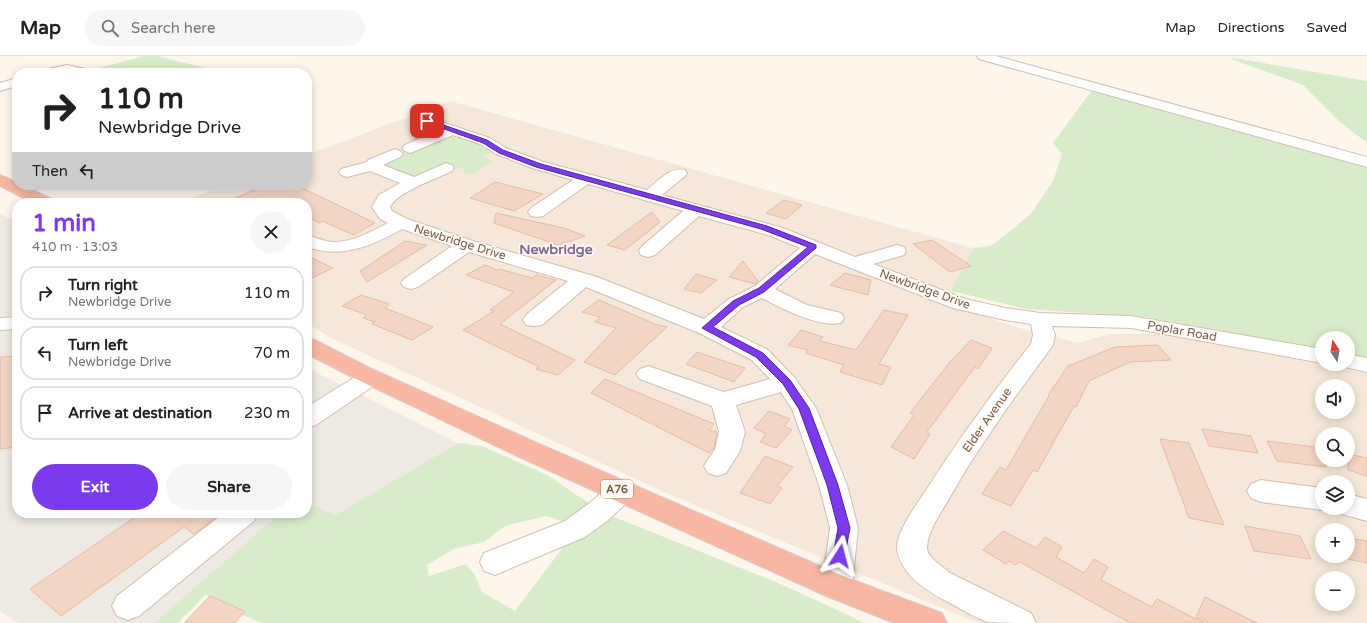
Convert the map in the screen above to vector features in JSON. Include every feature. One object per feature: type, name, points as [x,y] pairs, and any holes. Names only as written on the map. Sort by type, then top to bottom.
[{"type":"highway","points":[[2,182],[12,187]]},
{"type":"highway","points":[[19,190],[36,198]]},
{"type":"highway","name":"A76","points":[[312,348],[371,377],[837,588],[931,623]]},
{"type":"street","points":[[983,56],[1367,162]]},
{"type":"street","points":[[0,86],[12,83]]},
{"type":"street","name":"Newbridge Drive","points":[[427,121],[485,142],[520,159],[695,210],[777,232],[919,290],[960,304],[1005,314],[1040,319]]},
{"type":"street","points":[[410,148],[452,130]]},
{"type":"street","points":[[372,166],[374,163],[395,154]]},
{"type":"street","points":[[347,172],[372,166],[414,183]]},
{"type":"street","name":"Newbridge Drive","points":[[446,168],[385,199],[381,208],[386,215],[401,223],[466,245],[583,279],[707,328],[760,355],[786,382],[807,415],[833,485],[844,528],[837,588]]},
{"type":"street","points":[[650,196],[679,173]]},
{"type":"street","points":[[537,212],[585,178]]},
{"type":"street","points":[[648,251],[695,210]]},
{"type":"street","points":[[312,243],[321,247],[343,248],[360,244],[401,223]]},
{"type":"street","points":[[411,283],[466,245]]},
{"type":"street","points":[[707,328],[736,303],[762,290],[813,246]]},
{"type":"street","points":[[854,263],[897,251]]},
{"type":"street","points":[[534,320],[583,279]]},
{"type":"street","points":[[762,290],[800,309],[833,318]]},
{"type":"street","name":"Poplar Road","points":[[1040,319],[1131,322],[1315,355]]},
{"type":"street","name":"Elder Avenue","points":[[1020,623],[939,582],[924,570],[915,559],[912,548],[913,539],[922,520],[998,402],[1042,345],[1044,335],[1040,319]]},
{"type":"street","points":[[0,324],[12,323]]},
{"type":"street","points":[[1355,362],[1367,365]]},
{"type":"street","points":[[648,374],[723,400],[786,382]]},
{"type":"street","points":[[312,417],[371,377]]},
{"type":"street","points":[[717,466],[727,451],[732,432],[723,400]]},
{"type":"street","points":[[495,562],[575,529],[597,513],[622,491]]},
{"type":"street","points":[[1261,491],[1315,498]]},
{"type":"street","points":[[1355,507],[1367,510]]},
{"type":"street","points":[[128,606],[238,518]]},
{"type":"shaded area","points":[[450,101],[973,248],[945,303],[1019,328],[1078,343],[1109,334],[1162,334],[1315,363],[1315,371],[1355,371],[1367,373],[1367,623],[978,623],[666,493],[331,338],[312,326],[312,198],[190,198],[212,190],[312,190],[312,153]]},
{"type":"shaded area","points":[[0,214],[12,220],[12,518],[274,518],[154,623],[18,623],[0,611]]},
{"type":"shaded area","points":[[312,370],[458,443],[335,515],[312,504]]},
{"type":"green space","points":[[144,56],[157,56],[205,68],[100,68]]},
{"type":"green space","points":[[1234,58],[1367,81],[1367,143],[1340,122],[1303,85],[1231,59]]},
{"type":"green space","points":[[1092,90],[1281,143],[1367,165],[1367,359],[1355,357],[1355,331],[1315,331],[1315,350],[1146,317],[1026,309],[951,291],[973,248],[991,246],[1031,214],[1053,181],[1062,154],[1053,143]]},
{"type":"green space","points":[[449,136],[461,137],[477,143],[491,153],[483,157],[494,162],[470,174],[463,172],[465,170],[445,164],[424,175],[413,177],[382,166],[386,160]]},
{"type":"green space","points":[[458,443],[482,446],[547,475],[593,506],[565,522],[546,516],[505,526],[484,542],[454,549],[427,565],[429,576],[466,564],[474,574],[482,592],[515,611],[564,546],[581,532],[614,517],[776,582],[865,623],[262,623],[242,615],[245,610],[205,595],[178,623],[154,623],[274,518],[312,518],[312,504],[335,515]]},
{"type":"building","points":[[495,182],[543,194],[514,211],[470,198]]},
{"type":"building","points":[[254,190],[306,190],[375,223],[354,235],[322,221],[319,223],[312,219],[312,198],[235,198]]},
{"type":"building","points":[[784,200],[802,205],[786,219],[766,213]]},
{"type":"building","points":[[652,212],[660,222],[625,250],[607,245]]},
{"type":"building","points":[[496,213],[564,228],[585,236],[558,245],[494,223]]},
{"type":"building","points":[[932,240],[971,266],[950,272],[913,244]]},
{"type":"building","points":[[405,241],[427,245],[367,282],[360,271]]},
{"type":"building","points":[[312,258],[333,268],[312,278]]},
{"type":"building","points":[[743,261],[758,281],[755,284],[729,277]]},
{"type":"building","points":[[485,265],[497,270],[499,269],[532,278],[537,275],[556,280],[500,324],[575,360],[558,375],[536,369],[539,367],[463,330],[494,311],[490,310],[514,292],[466,275]]},
{"type":"building","points":[[845,273],[871,280],[868,295],[830,285]]},
{"type":"building","points":[[696,274],[717,280],[701,293],[684,289]]},
{"type":"building","points":[[361,295],[389,304],[385,308],[433,327],[412,340],[372,324],[375,322],[363,318],[367,315],[342,306]]},
{"type":"building","points":[[599,300],[655,324],[667,327],[615,375],[584,362],[616,328],[595,322],[600,317],[582,312]]},
{"type":"building","points":[[884,310],[908,315],[879,364],[891,367],[882,385],[840,372],[844,365],[806,353],[808,350],[788,345],[801,330],[823,337],[820,341],[856,350]]},
{"type":"building","points":[[971,340],[992,348],[978,369],[975,367],[927,432],[930,434],[914,459],[891,447],[914,415],[910,413],[949,363]]},
{"type":"building","points":[[1158,345],[1171,360],[1130,362],[1089,381],[1076,407],[1074,406],[1037,472],[1033,470],[1011,506],[982,494],[1000,467],[1006,470],[1049,396],[1048,395],[1068,366],[1115,347]]},
{"type":"building","points":[[697,352],[745,368],[734,382],[686,364]]},
{"type":"building","points":[[12,356],[12,448],[0,449],[0,357]]},
{"type":"building","points":[[605,379],[714,424],[709,430],[717,432],[714,448],[709,453],[591,393]]},
{"type":"building","points":[[769,411],[790,419],[784,426],[792,430],[776,448],[760,442],[766,434],[754,428]]},
{"type":"building","points":[[1202,429],[1251,436],[1258,453],[1209,446]]},
{"type":"building","points":[[1160,439],[1189,443],[1224,525],[1189,518]]},
{"type":"building","points":[[1267,441],[1315,447],[1315,466],[1277,461]]},
{"type":"building","points":[[1355,455],[1367,458],[1367,476],[1348,470],[1348,467],[1355,467]]},
{"type":"building","points":[[765,456],[793,467],[777,486],[782,488],[770,504],[740,493]]},
{"type":"building","points":[[134,518],[215,518],[194,534],[184,527],[61,616],[30,589]]},
{"type":"building","points":[[1245,526],[1300,536],[1311,559],[1254,551]]},
{"type":"building","points":[[1003,531],[1036,548],[1045,537],[1062,547],[1056,557],[1084,573],[1094,559],[1108,567],[1101,580],[1152,607],[1157,599],[1204,623],[1130,623],[1020,562],[1015,565],[1010,561],[1006,564],[983,550]]},
{"type":"building","points":[[1355,539],[1367,541],[1367,563],[1355,560]]},
{"type":"building","points":[[210,596],[245,611],[235,623],[184,623]]},
{"type":"building","points":[[1205,597],[1257,623],[1208,623],[1196,617]]},
{"type":"district","name":"Newbridge","points":[[556,249]]},
{"type":"route","points":[[427,121],[485,142],[501,151],[538,165],[658,198],[695,210],[738,220],[777,232],[813,246],[762,290],[736,303],[707,328],[760,355],[786,382],[804,408],[833,485],[844,528],[840,556]]}]
